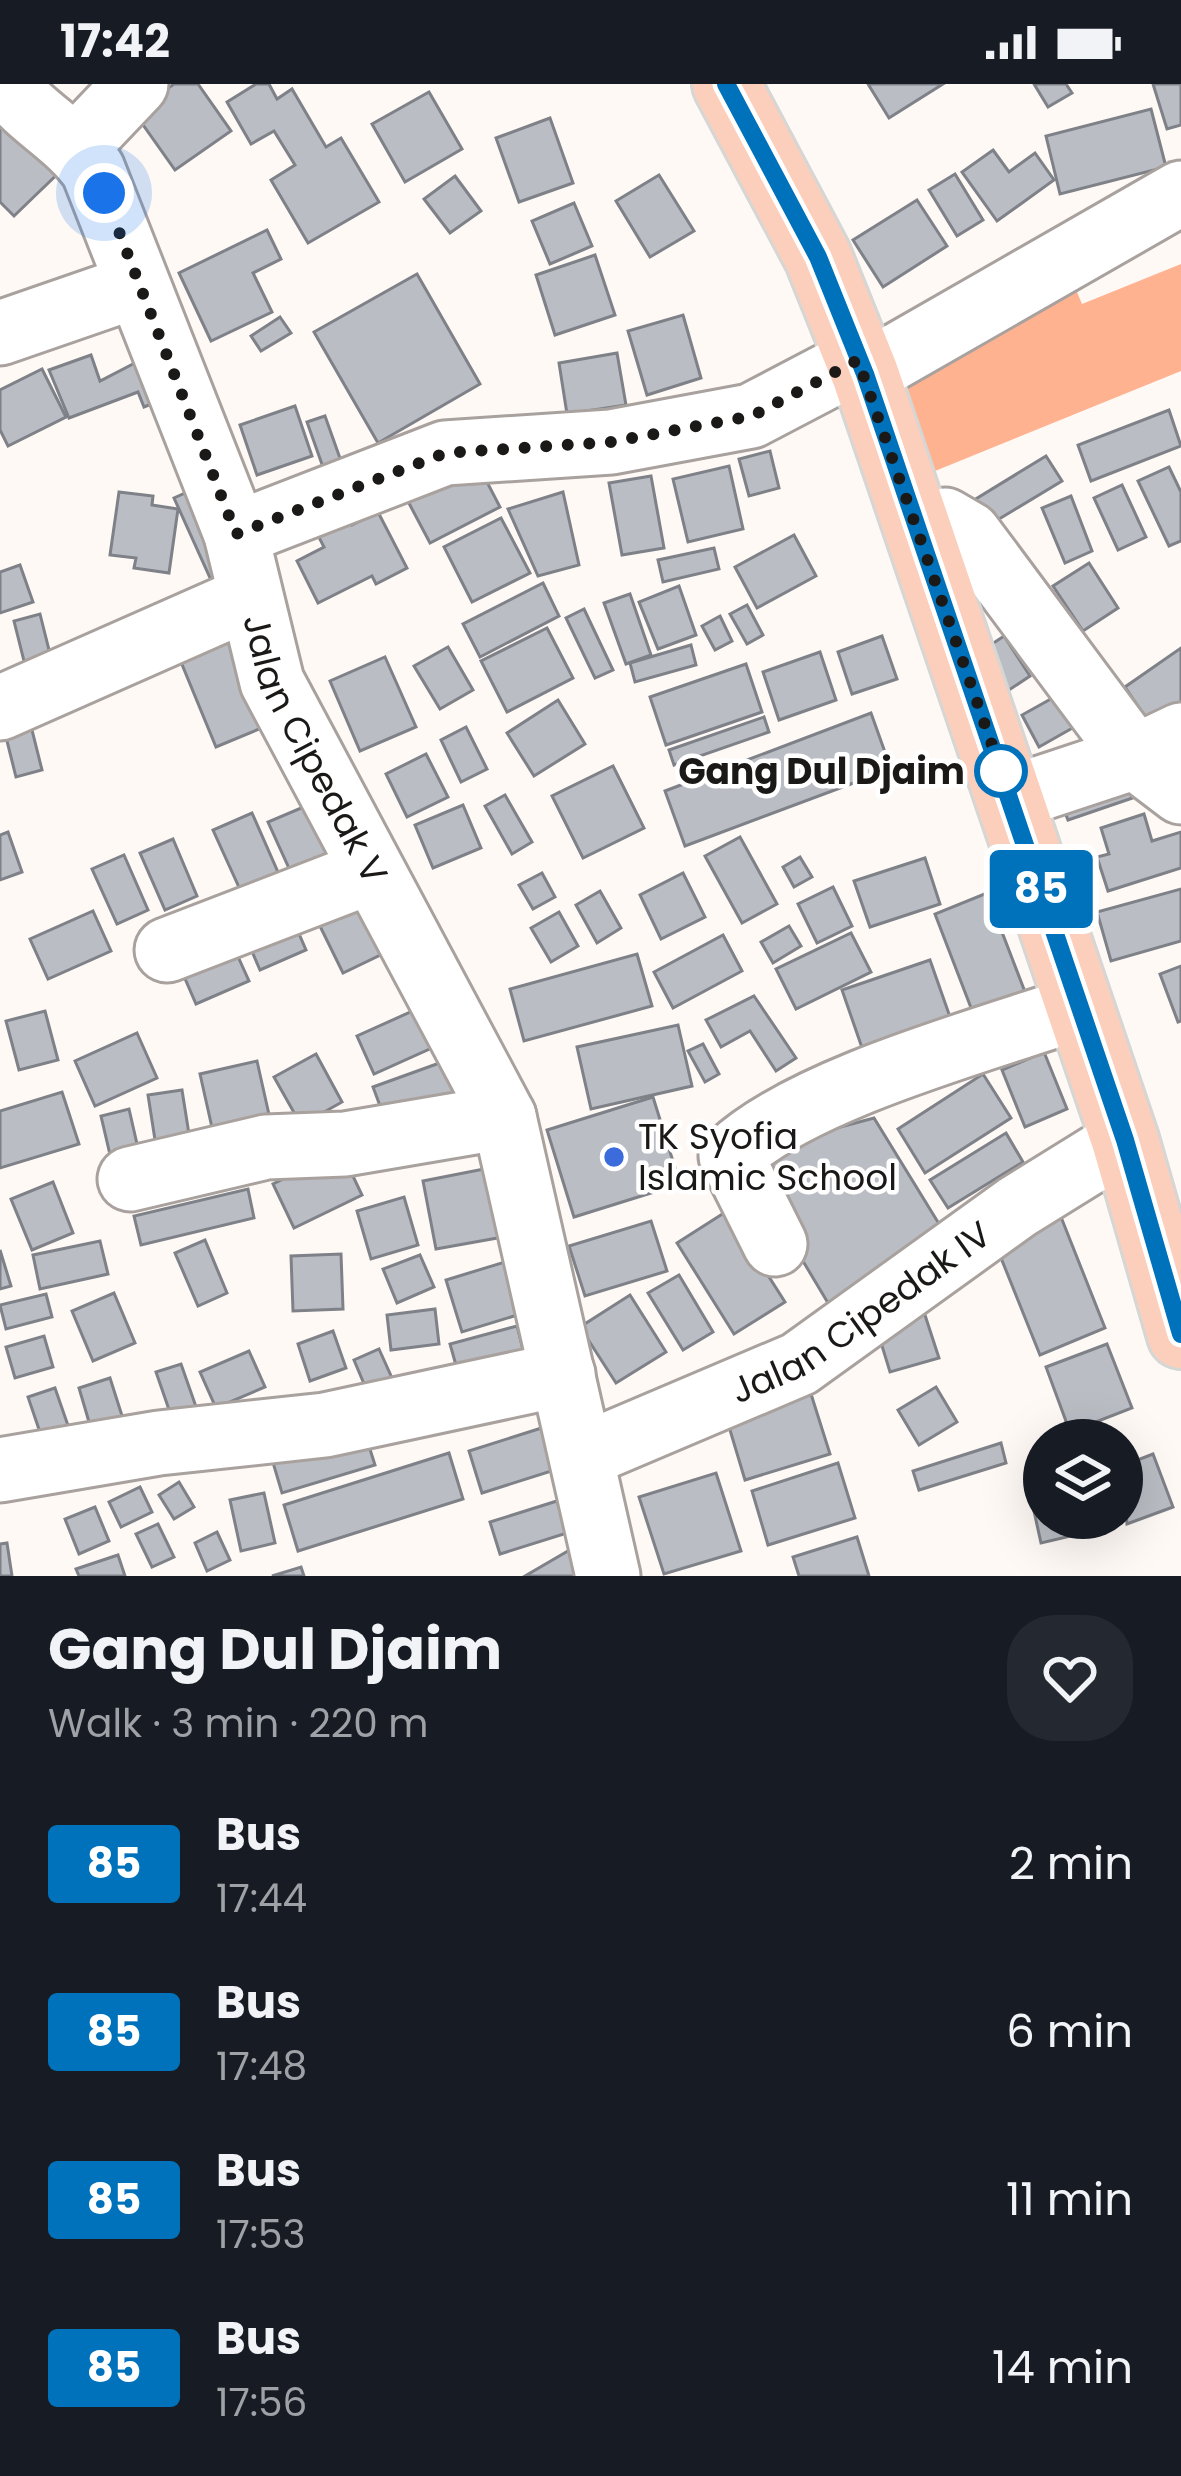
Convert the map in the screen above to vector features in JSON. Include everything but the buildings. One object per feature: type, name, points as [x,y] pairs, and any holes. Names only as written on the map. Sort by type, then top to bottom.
[{"type":"main road","points":[[726,84],[818,257],[844,375],[930,525],[1027,793],[1056,1015],[1100,1155],[1175,1292]]},
{"type":"street","points":[[7,84],[23,105],[77,146],[136,84]]},
{"type":"street","name":"Jalan Cipedak V","points":[[77,146],[104,193],[136,286],[236,534],[272,682],[504,1117],[608,1576]]},
{"type":"street","points":[[236,534],[445,453],[611,442],[752,416],[844,375],[1181,193]]},
{"type":"street","points":[[0,333],[136,286]]},
{"type":"street","points":[[930,525],[969,534],[1155,762],[1027,793]]},
{"type":"street","points":[[0,708],[249,598]]},
{"type":"street","points":[[167,950],[372,871]]},
{"type":"street","points":[[775,1244],[730,1156],[761,1127],[959,1047],[1056,1015]]},
{"type":"street","points":[[130,1179],[266,1147],[345,1144],[504,1117]]},
{"type":"street","name":"Jalan Cipedak IV","points":[[582,1456],[799,1364],[1017,1208],[1100,1155]]},
{"type":"street","points":[[0,1470],[159,1444],[325,1425],[563,1374]]},
{"type":"shaded area","points":[[1061,254],[1082,304],[1181,264],[1181,371],[935,471],[878,328]]},
{"type":"bus line","name":"85","points":[[726,84],[818,257],[865,374],[1125,1140],[1181,1334]]},
{"type":"place","name":"Gang Dul Djaim","points":[[1001,771]]},
{"type":"place","name":"TK Syofia Islamic School","points":[[614,1157]]},
{"type":"route","points":[[104,193],[136,286],[236,534],[445,453],[611,442],[752,416],[810,390],[858,360],[1001,771]]}]
